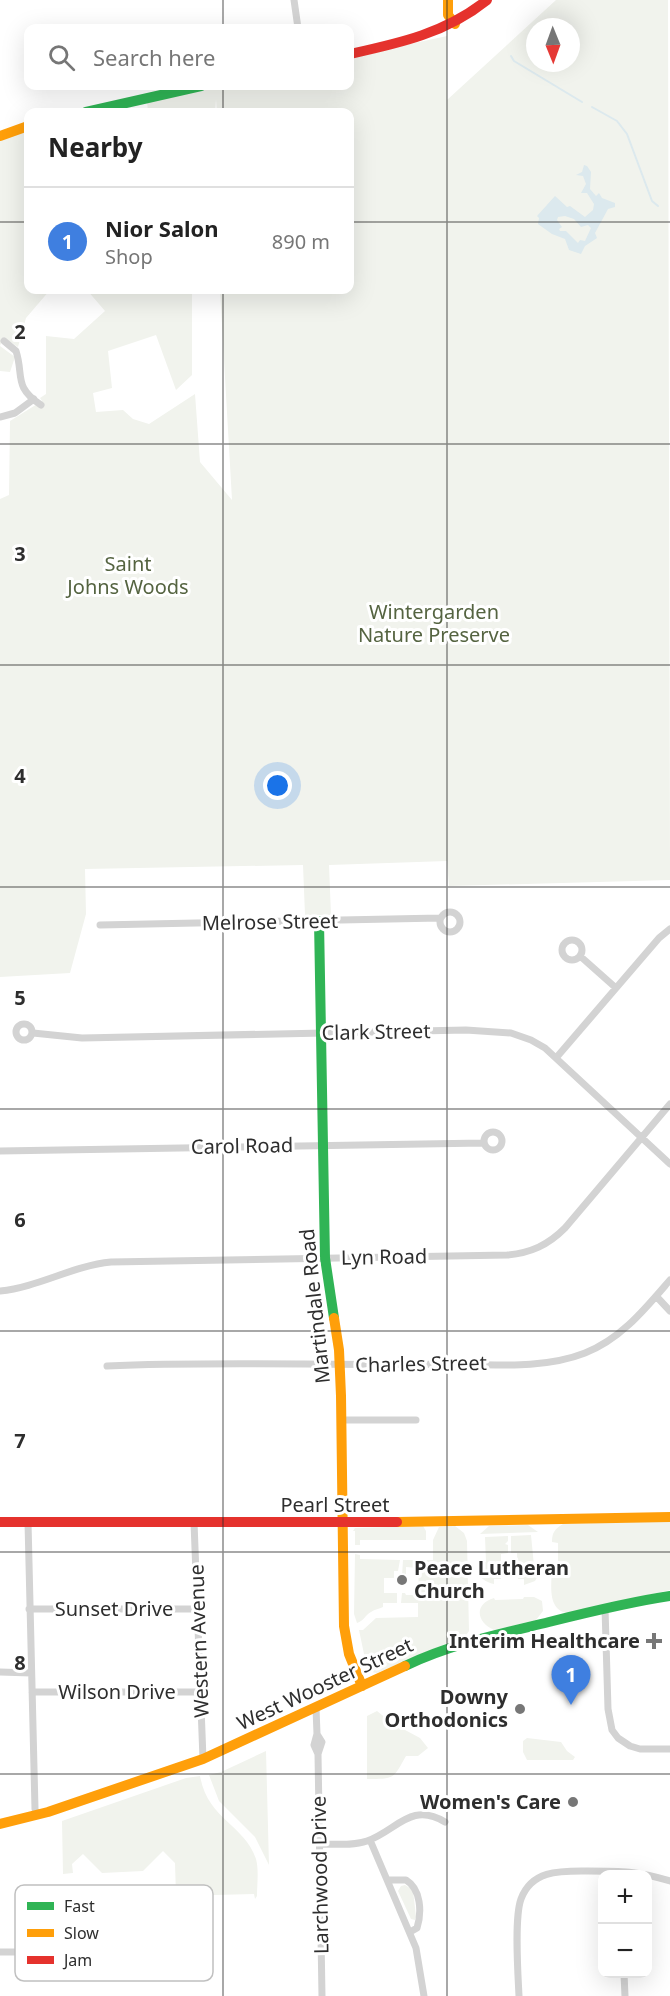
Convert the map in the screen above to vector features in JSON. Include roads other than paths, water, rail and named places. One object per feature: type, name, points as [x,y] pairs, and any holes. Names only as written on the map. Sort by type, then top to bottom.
[{"type":"street","points":[[294,0],[297,24]]},
{"type":"street","points":[[448,0],[448,15],[455,24]]},
{"type":"street","points":[[354,53],[428,36],[455,24],[486,0]]},
{"type":"street","points":[[104,108],[183,90]]},
{"type":"street","points":[[0,136],[24,127]]},
{"type":"street","points":[[4,342],[16,351],[21,382],[33,399],[42,405]]},
{"type":"street","points":[[0,417],[15,413],[33,399]]},
{"type":"street","name":"Melrose Street","points":[[100,925],[440,918]]},
{"type":"street","name":"Martindale Road","points":[[319,921],[325,1258],[339,1350],[344,1523],[344,1626],[349,1654],[362,1686]]},
{"type":"street","points":[[556,1058],[659,938],[670,929]]},
{"type":"street","points":[[580,956],[616,988]]},
{"type":"street","name":"Clark Street","points":[[33,1033],[82,1038],[320,1033],[496,1031],[511,1033],[531,1040],[556,1058],[670,1164]]},
{"type":"street","name":"Lyn Road","points":[[0,1291],[31,1286],[58,1275],[100,1263],[507,1255],[529,1252],[557,1236],[670,1104]]},
{"type":"street","name":"Carol Road","points":[[0,1151],[484,1143]]},
{"type":"street","name":"Charles Street","points":[[107,1366],[526,1363],[569,1358],[592,1350],[613,1338],[632,1323],[670,1280]]},
{"type":"street","points":[[656,1296],[670,1311]]},
{"type":"street","points":[[342,1420],[416,1420]]},
{"type":"street","name":"Pearl Street","points":[[0,1522],[344,1523],[670,1517]]},
{"type":"street","points":[[28,1522],[35,1809],[38,1815]]},
{"type":"street","name":"Western Avenue","points":[[194,1522],[203,1759]]},
{"type":"street","name":"West Wooster Street","points":[[0,1824],[38,1815],[203,1759],[447,1648],[605,1608],[670,1596]]},
{"type":"street","points":[[605,1608],[608,1709],[612,1730],[621,1741],[635,1748],[670,1749]]},
{"type":"street","name":"Sunset Drive","points":[[29,1609],[198,1609]]},
{"type":"street","points":[[0,1672],[31,1672]]},
{"type":"street","name":"Wilson Drive","points":[[32,1692],[201,1692]]},
{"type":"street","name":"Larchwood Drive","points":[[316,1708],[317,1734],[314,1745],[318,1754],[322,1996]]},
{"type":"street","points":[[320,1844],[350,1844],[370,1840],[404,1819],[414,1816],[430,1816],[445,1822]]},
{"type":"street","points":[[370,1840],[410,1932],[420,1964],[424,1996]]},
{"type":"street","points":[[519,1996],[518,1910],[527,1888],[540,1877],[556,1872],[598,1873]]},
{"type":"street","points":[[652,1876],[670,1881]]},
{"type":"street","points":[[388,1880],[406,1880],[416,1892],[419,1919],[417,1928],[410,1932]]},
{"type":"street","points":[[0,1952],[15,1952]]},
{"type":"street","points":[[624,1978],[625,1996]]},
{"type":"waterway","points":[[511,56],[514,61],[582,102]]},
{"type":"waterway","points":[[592,107],[617,121],[627,134],[652,201],[658,206]]},
{"type":"place","name":"Peace Lutheran Church","points":[[402,1580]]},
{"type":"place","name":"Interim Healthcare","points":[[654,1641]]},
{"type":"place","name":"Nior Salon","points":[[571,1705]]},
{"type":"place","name":"Downy Orthodonics","points":[[520,1709]]},
{"type":"place","name":"Women's Care","points":[[573,1802]]},
{"type":"park label","name":"Saint Johns Woods","points":[[128,576]]},
{"type":"park label","name":"Wintergarden Nature Preserve","points":[[434,624]]}]
